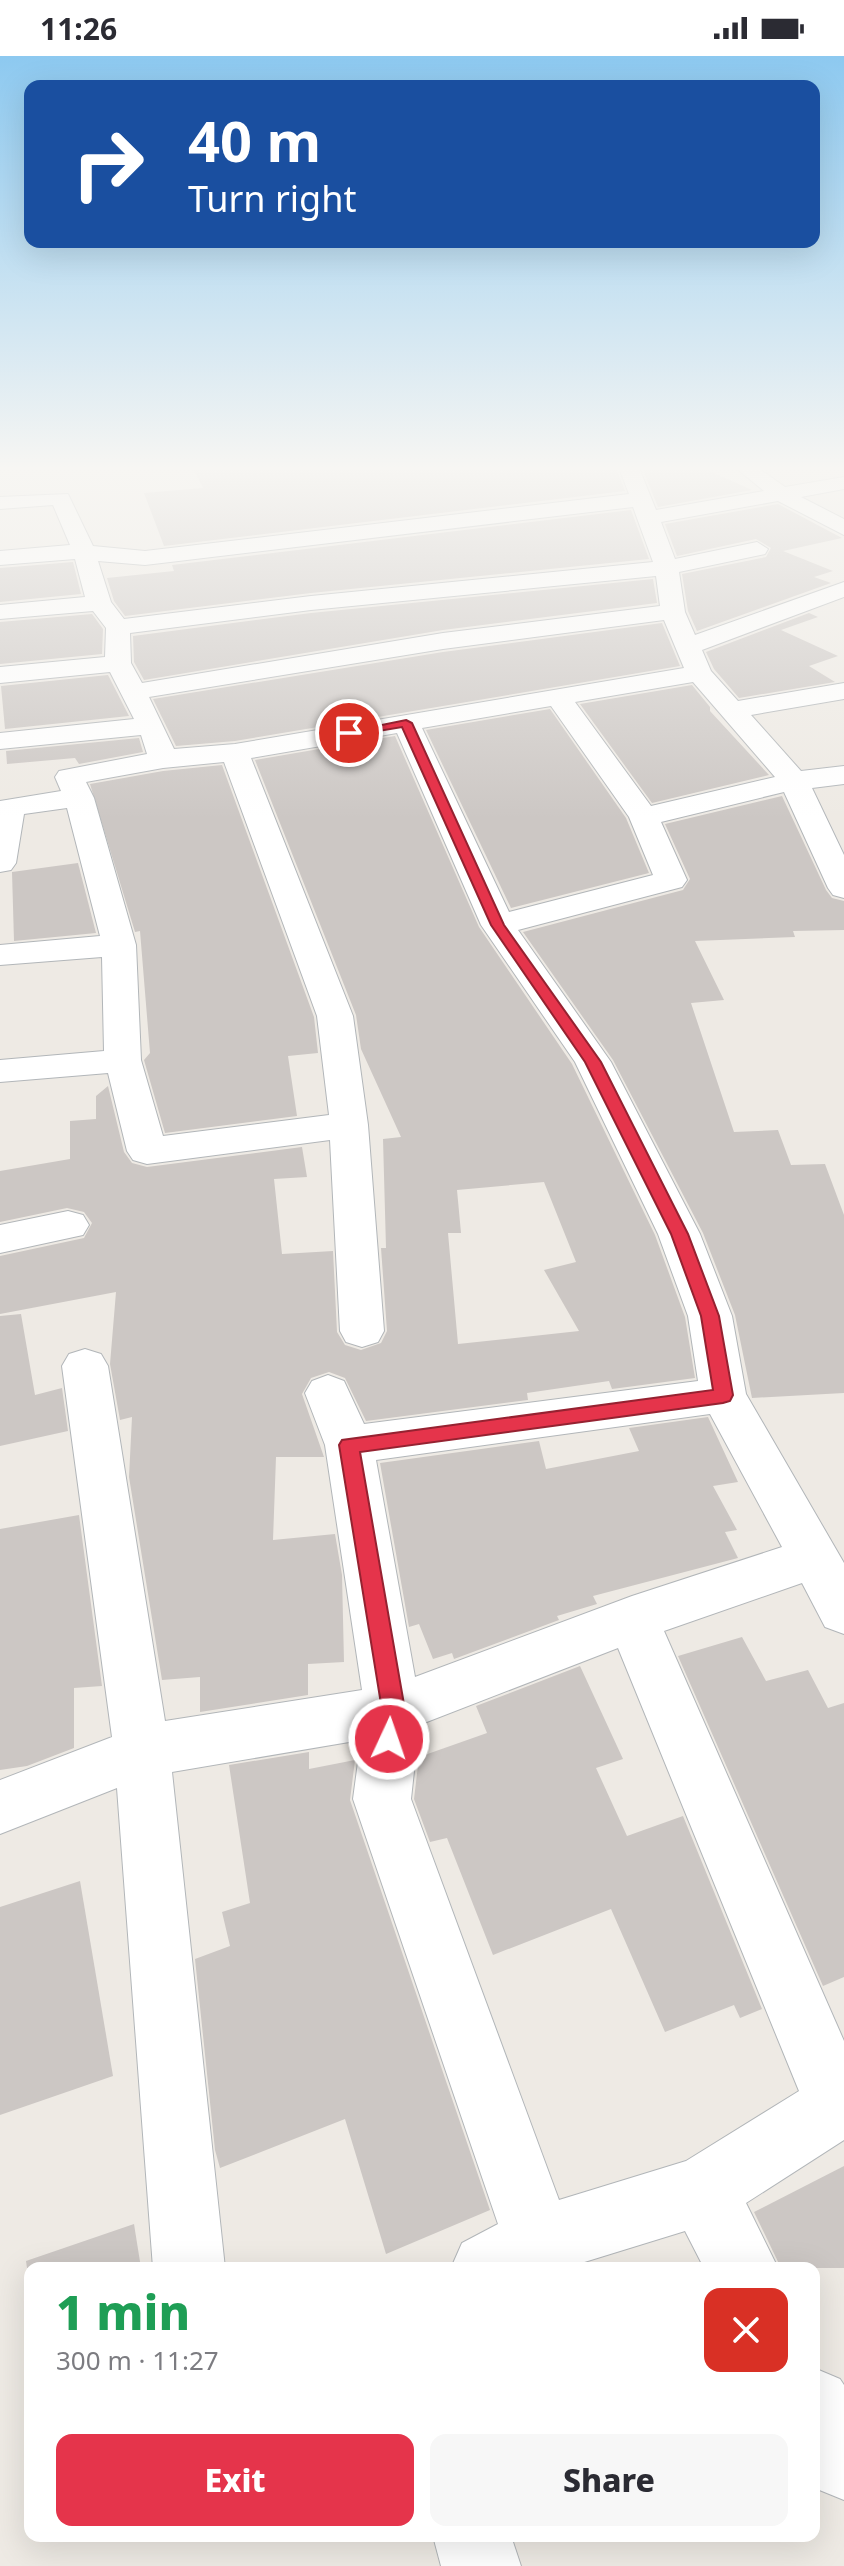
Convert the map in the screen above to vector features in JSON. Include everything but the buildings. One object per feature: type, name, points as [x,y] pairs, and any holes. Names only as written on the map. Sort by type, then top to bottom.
[{"type":"street","points":[[94,585],[99,603],[118,627],[118,663],[151,726],[163,759]]},
{"type":"street","points":[[300,585],[311,603]]},
{"type":"street","points":[[429,585],[432,590]]},
{"type":"street","points":[[118,627],[484,585]]},
{"type":"street","points":[[669,585],[673,612],[699,673],[794,781],[844,888]]},
{"type":"street","points":[[689,646],[844,589]]},
{"type":"street","points":[[0,612],[99,603]]},
{"type":"street","points":[[134,692],[443,641],[673,612]]},
{"type":"street","points":[[0,675],[118,663]]},
{"type":"street","points":[[349,1125],[147,1151],[123,1060],[119,945],[79,798],[69,777],[163,759],[235,752],[559,699],[699,673]]},
{"type":"street","points":[[731,710],[844,691]]},
{"type":"street","points":[[498,925],[671,880],[644,817],[559,699]]},
{"type":"street","points":[[406,723],[498,925],[593,1062],[679,1234],[710,1316],[723,1395],[844,1611]]},
{"type":"street","points":[[0,741],[151,726]]},
{"type":"street","points":[[235,752],[335,1016],[349,1125],[362,1331]]},
{"type":"street","points":[[644,817],[794,781],[844,775]]},
{"type":"street","points":[[0,863],[10,807],[79,798]]},
{"type":"street","points":[[0,955],[119,945]]},
{"type":"street","points":[[0,1071],[123,1060]]},
{"type":"street","points":[[0,1239],[68,1225]]},
{"type":"street","points":[[85,1366],[142,1751],[188,2262]]},
{"type":"street","points":[[328,1393],[349,1445],[393,1710],[382,1799],[513,2255],[702,2191],[841,2103],[632,1619]]},
{"type":"street","points":[[349,1445],[723,1395]]},
{"type":"street","points":[[0,1807],[142,1751],[393,1710],[632,1619],[814,1558]]},
{"type":"street","points":[[702,2191],[739,2262]]},
{"type":"street","points":[[820,2416],[844,2462]]},
{"type":"street","points":[[474,2542],[481,2566]]},
{"type":"route","points":[[349,733],[406,723],[498,925],[593,1062],[679,1234],[710,1316],[723,1395],[349,1445],[393,1710],[389,1739]]}]
